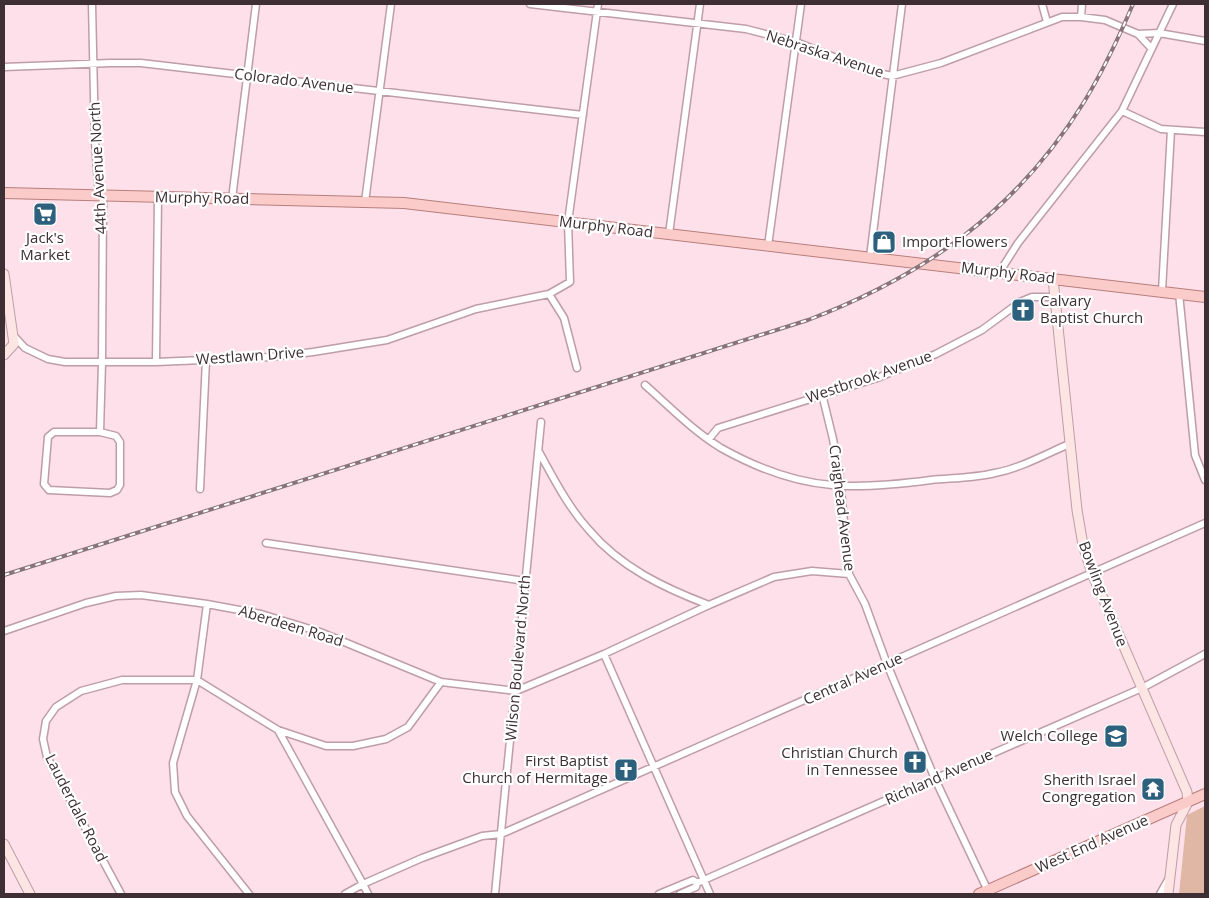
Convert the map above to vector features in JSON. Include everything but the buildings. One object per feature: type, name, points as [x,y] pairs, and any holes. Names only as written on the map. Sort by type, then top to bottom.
[{"type":"main road","name":"Murphy Road","points":[[4,193],[404,203],[1205,296]]},
{"type":"main road","name":"West End Avenue","points":[[985,893],[1205,794]]},
{"type":"street","name":"44th Avenue North","points":[[92,4],[95,135],[98,184],[103,202],[100,432]]},
{"type":"street","points":[[232,199],[256,4]]},
{"type":"street","points":[[365,202],[391,4]]},
{"type":"street","name":"Nebraska Avenue","points":[[530,4],[746,29],[796,42],[869,70],[892,76],[941,63],[1062,17],[1105,20],[1138,34]]},
{"type":"street","points":[[568,222],[598,4]]},
{"type":"street","points":[[669,234],[700,4]]},
{"type":"street","points":[[768,246],[801,4]]},
{"type":"street","points":[[870,257],[902,4]]},
{"type":"street","points":[[1042,4],[1047,22]]},
{"type":"street","points":[[1081,17],[1082,4]]},
{"type":"street","points":[[999,272],[1018,243],[1122,112],[1173,4]]},
{"type":"street","points":[[1138,34],[1159,33],[1205,41]]},
{"type":"street","points":[[1138,34],[1151,48]]},
{"type":"street","name":"Colorado Avenue","points":[[4,67],[142,63],[583,115]]},
{"type":"street","points":[[1122,112],[1154,127],[1205,132]]},
{"type":"street","points":[[1162,292],[1171,130]]},
{"type":"street","points":[[156,362],[158,197]]},
{"type":"street","name":"Westlawn Drive","points":[[14,335],[25,348],[48,359],[66,362],[156,362],[271,357],[387,340],[476,309],[549,294],[570,282],[568,222]]},
{"type":"street","points":[[4,274],[14,335],[14,344],[4,355]]},
{"type":"street","name":"Bowling Avenue","points":[[1053,279],[1079,528],[1092,573],[1187,792],[1188,802]]},
{"type":"street","points":[[549,294],[564,318],[577,368]]},
{"type":"street","points":[[1179,294],[1195,455],[1205,480]]},
{"type":"street","name":"Westbrook Avenue","points":[[709,439],[718,428],[877,378],[936,354],[982,330],[1020,302],[1032,297],[1054,297]]},
{"type":"street","points":[[200,489],[206,360]]},
{"type":"street","points":[[645,385],[694,429],[720,447],[757,466],[786,476],[819,484],[841,486],[909,483],[996,473],[1070,444]]},
{"type":"street","name":"Craighead Avenue","points":[[822,394],[833,439],[841,486],[849,574],[864,604],[935,779],[985,893]]},
{"type":"street","name":"Wilson Boulevard North","points":[[495,894],[541,422]]},
{"type":"street","points":[[54,432],[100,432],[116,436],[120,442],[120,485],[117,490],[110,493],[49,490],[44,484],[48,437],[54,432]]},
{"type":"street","points":[[538,452],[567,501],[589,530],[610,551],[650,580],[709,605]]},
{"type":"street","name":"Central Avenue","points":[[345,894],[430,854],[482,836],[502,834],[1205,523]]},
{"type":"street","points":[[266,544],[525,581]]},
{"type":"street","points":[[516,691],[604,654],[774,577],[812,571],[849,574]]},
{"type":"street","name":"Aberdeen Road","points":[[4,631],[86,602],[116,596],[141,595],[261,614],[320,632],[440,682],[516,691]]},
{"type":"street","points":[[207,604],[197,680],[173,764],[175,792],[187,816],[249,894]]},
{"type":"street","points":[[604,654],[654,768],[700,881],[710,894]]},
{"type":"street","name":"Richland Avenue","points":[[659,894],[693,880],[700,881],[935,779],[1142,688],[1205,654]]},
{"type":"street","name":"Lauderdale Road","points":[[121,894],[47,758],[43,739],[46,721],[56,707],[81,691],[122,680],[197,680]]},
{"type":"street","points":[[197,680],[278,730],[326,746],[353,746],[386,740],[408,727],[440,682]]},
{"type":"street","points":[[278,730],[368,894]]},
{"type":"street","points":[[1168,894],[1176,825],[1188,802]]},
{"type":"street","points":[[4,844],[30,894]]},
{"type":"street","points":[[1160,894],[1170,877]]},
{"type":"street","name":"Richland Avenue","points":[[680,894],[696,887],[700,881]]},
{"type":"shaded area","points":[[1205,806],[1205,894],[1179,894],[1187,815]]},
{"type":"railway","points":[[4,575],[808,320],[851,302],[891,282],[930,260],[965,235],[998,207],[1029,175],[1058,141],[1084,102],[1098,78],[1133,4]]},
{"type":"place","name":"Jack's Market","points":[[45,214]]},
{"type":"place","name":"Import Flowers","points":[[884,242]]},
{"type":"place","name":"Calvary Baptist Church","points":[[1023,310]]},
{"type":"place","name":"Welch College","points":[[1116,736]]},
{"type":"place","name":"Christian Church in Tennessee","points":[[915,762]]},
{"type":"place","name":"First Baptist Church of Hermitage","points":[[626,770]]},
{"type":"place","name":"Sherith Israel Congregation","points":[[1153,789]]}]
